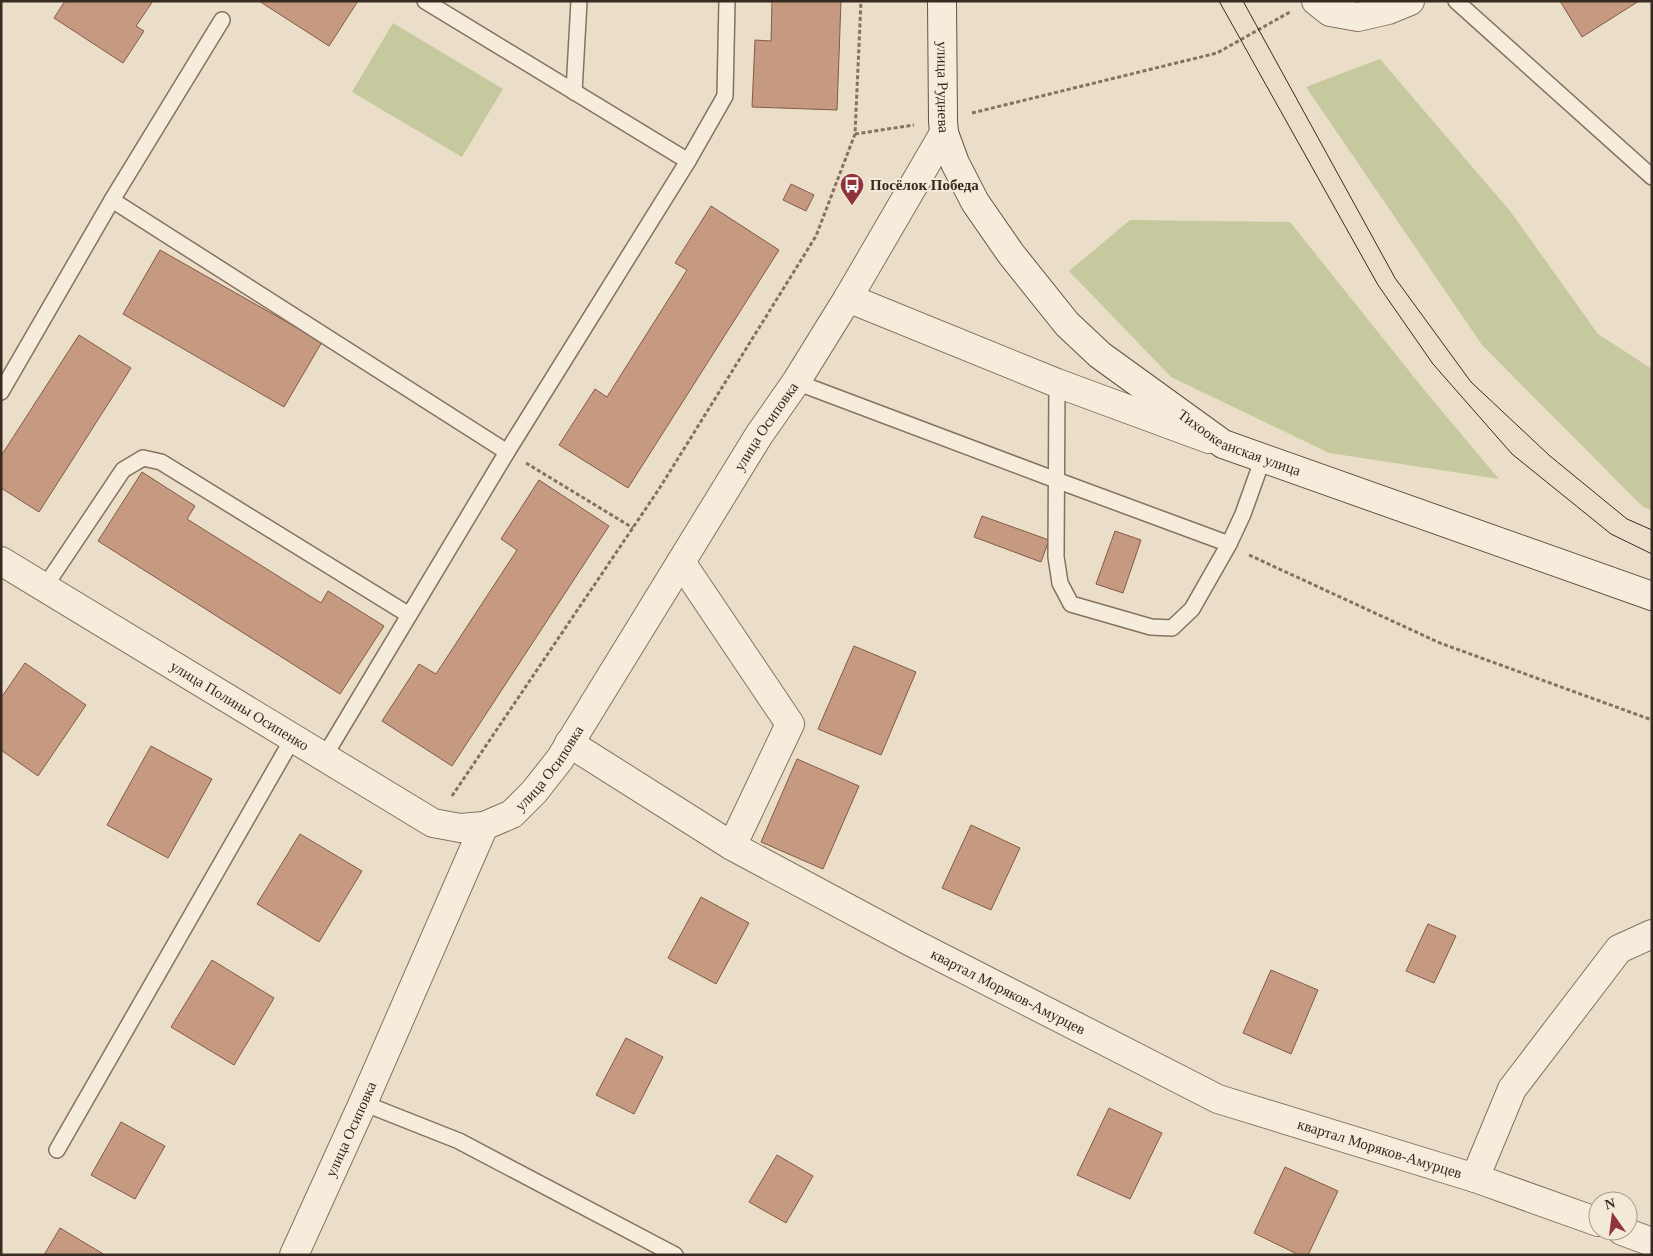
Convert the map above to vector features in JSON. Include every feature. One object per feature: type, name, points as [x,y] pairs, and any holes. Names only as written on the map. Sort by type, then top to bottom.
[{"type":"street","name":"улица Руднева","points":[[848,298],[943,127],[942,1]]},
{"type":"street","points":[[1304,6],[1358,17],[1388,10],[1410,1]]},
{"type":"street","name":"Тихоокеанская улица","points":[[943,127],[955,163],[975,202],[1011,254],[1067,324],[1100,355],[1223,444],[1652,596]]},
{"type":"street","points":[[848,298],[1057,383],[1223,444]]},
{"type":"street","name":"улица Осиповка","points":[[294,1255],[363,1103],[484,826],[512,814],[534,792],[560,759],[759,435],[796,382],[848,298]]},
{"type":"street","name":"улица Полины Осипенко","points":[[1,561],[433,823],[460,828],[484,826]]},
{"type":"street","points":[[680,562],[790,724],[732,846]]},
{"type":"street","name":"квартал Моряков-Амурцев","points":[[569,743],[732,846],[912,942],[1218,1099],[1475,1178],[1588,1218]]},
{"type":"street","points":[[1475,1178],[1512,1090],[1619,949],[1652,934]]},
{"type":"street","points":[[1638,1237],[1652,1242]]},
{"type":"lane","points":[[425,1],[688,161]]},
{"type":"lane","points":[[574,92],[579,1]]},
{"type":"lane","points":[[324,757],[507,452],[688,161],[725,96],[728,1]]},
{"type":"lane","points":[[1456,1],[1652,177]]},
{"type":"lane","points":[[1,392],[112,200],[222,20]]},
{"type":"lane","points":[[112,200],[507,452]]},
{"type":"lane","points":[[796,382],[1229,544]]},
{"type":"lane","points":[[1057,383],[1056,557],[1060,583],[1071,604],[1151,627],[1172,628],[1192,609],[1229,544],[1243,514],[1263,458]]},
{"type":"lane","points":[[44,588],[123,470],[143,458],[160,462],[409,614]]},
{"type":"lane","points":[[57,1150],[293,738]]},
{"type":"lane","points":[[363,1103],[459,1141],[675,1255]]},
{"type":"path","points":[[433,823],[633,528],[816,236],[855,134],[861,1]]},
{"type":"path","points":[[855,134],[943,127],[1217,53],[1304,6]]},
{"type":"path","points":[[507,452],[633,528]]},
{"type":"path","points":[[1229,544],[1268,564],[1440,643],[1652,720]]},
{"type":"green space","points":[[393,23],[503,89],[462,157],[352,92]]},
{"type":"green space","points":[[1380,59],[1510,211],[1598,334],[1652,369],[1652,510],[1643,507],[1482,345],[1306,87]]},
{"type":"green space","points":[[1130,220],[1290,222],[1425,391],[1499,479],[1329,453],[1171,377],[1069,271]]},
{"type":"building","points":[[65,1],[153,1],[136,26],[144,31],[123,63],[54,18]]},
{"type":"building","points":[[259,1],[358,1],[329,46]]},
{"type":"building","points":[[772,1],[841,1],[837,110],[752,107],[755,40],[771,41]]},
{"type":"building","points":[[1560,1],[1639,1],[1582,37]]},
{"type":"building","points":[[791,184],[814,195],[806,211],[783,200]]},
{"type":"building","points":[[711,206],[779,250],[628,488],[559,445],[595,389],[607,397],[687,270],[675,263]]},
{"type":"building","points":[[160,250],[322,342],[284,407],[123,314]]},
{"type":"building","points":[[79,335],[131,368],[39,512],[1,488],[1,456]]},
{"type":"building","points":[[142,472],[195,506],[187,519],[321,603],[328,591],[384,626],[340,694],[98,541]]},
{"type":"building","points":[[539,480],[609,526],[452,766],[382,721],[419,664],[436,674],[517,550],[501,539]]},
{"type":"building","points":[[982,516],[1049,540],[1041,562],[974,537]]},
{"type":"building","points":[[1115,531],[1141,540],[1123,593],[1096,584]]},
{"type":"building","points":[[854,646],[916,672],[881,755],[818,729]]},
{"type":"building","points":[[25,663],[86,705],[38,776],[1,750],[1,698]]},
{"type":"building","points":[[151,746],[212,779],[168,858],[107,825]]},
{"type":"building","points":[[797,759],[859,786],[823,869],[761,842]]},
{"type":"building","points":[[971,825],[1020,848],[991,910],[942,888]]},
{"type":"building","points":[[300,834],[362,871],[319,942],[257,904]]},
{"type":"building","points":[[701,897],[749,923],[716,984],[668,958]]},
{"type":"building","points":[[1428,924],[1456,936],[1434,983],[1406,971]]},
{"type":"building","points":[[212,960],[274,998],[234,1065],[171,1027]]},
{"type":"building","points":[[1271,970],[1318,990],[1291,1054],[1243,1033]]},
{"type":"building","points":[[626,1038],[663,1057],[634,1114],[596,1095]]},
{"type":"building","points":[[1109,1108],[1162,1133],[1130,1199],[1077,1175]]},
{"type":"building","points":[[121,1122],[165,1146],[135,1199],[91,1175]]},
{"type":"building","points":[[777,1155],[813,1176],[786,1223],[749,1202]]},
{"type":"building","points":[[1285,1167],[1338,1191],[1308,1255],[1299,1255],[1254,1233]]},
{"type":"building","points":[[60,1228],[105,1255],[44,1255]]},
{"type":"tram line","points":[[1219,1],[1378,285],[1433,364],[1512,454],[1611,534],[1652,554]]},
{"type":"tram line","points":[[1243,1],[1395,278],[1471,382],[1550,456],[1627,519],[1652,530]]},
{"type":"place","name":"Посёлок Победа","points":[[852,206]]}]
